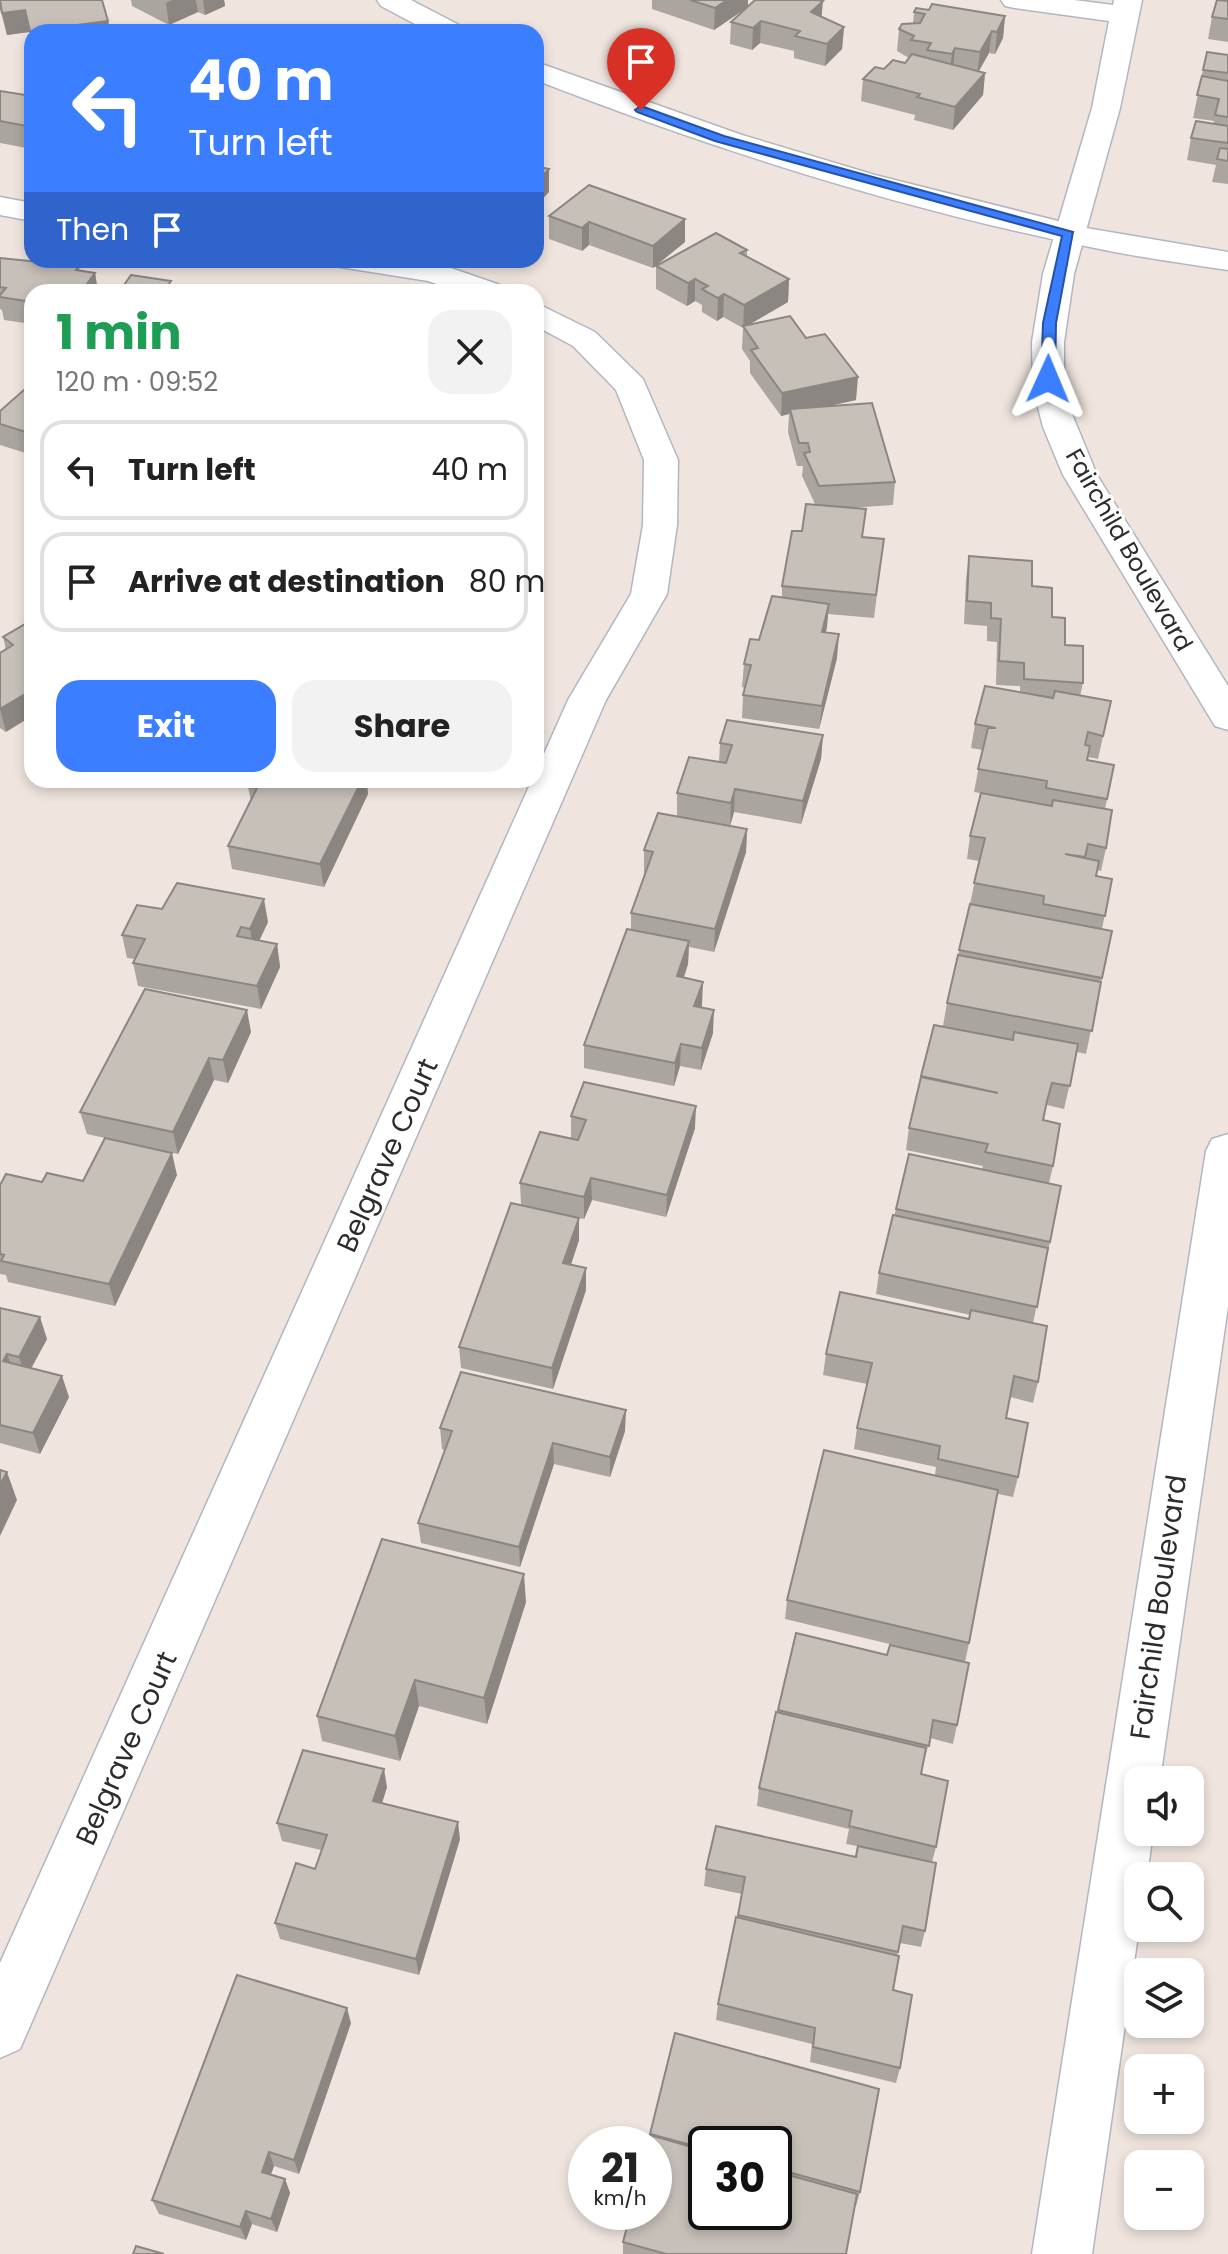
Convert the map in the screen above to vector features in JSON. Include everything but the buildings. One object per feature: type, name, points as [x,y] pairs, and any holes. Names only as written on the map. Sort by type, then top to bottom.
[{"type":"street","points":[[391,0],[436,24]]},
{"type":"street","points":[[1015,0],[1125,7]]},
{"type":"street","name":"Fairchild Boulevard","points":[[1125,7],[1107,107],[1069,234],[1049,337],[1048,379],[1065,440],[1080,475],[1228,717]]},
{"type":"street","points":[[544,73],[720,138],[1069,234],[1228,261]]},
{"type":"street","points":[[0,206],[24,210]]},
{"type":"street","points":[[402,268],[434,273],[466,284]]},
{"type":"street","name":"Belgrave Court","points":[[0,2029],[587,700],[649,594],[660,525],[661,460],[631,386],[584,339],[544,317]]},
{"type":"street","name":"Fairchild Boulevard","points":[[1062,2254],[1228,1151]]},
{"type":"route","points":[[641,110],[720,138],[1069,234],[1049,323],[1048,379]]}]
